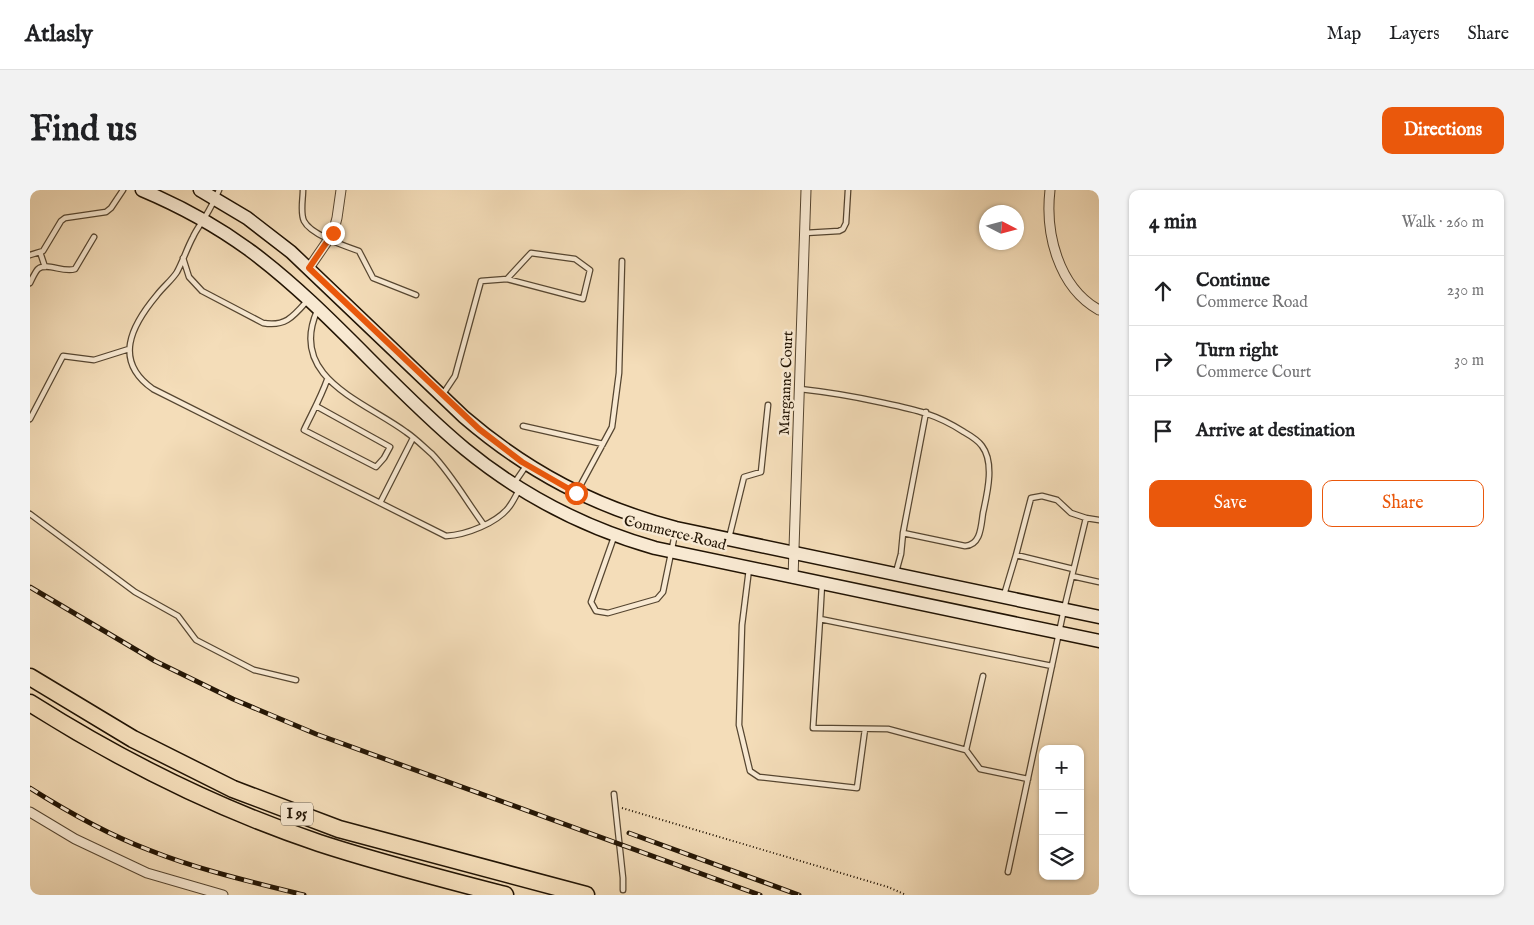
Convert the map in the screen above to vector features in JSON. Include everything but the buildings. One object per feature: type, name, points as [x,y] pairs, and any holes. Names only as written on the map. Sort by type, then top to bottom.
[{"type":"highway","name":"I 95","points":[[30,677],[133,739],[233,789],[339,830],[586,895]]},
{"type":"highway","name":"I 95","points":[[30,703],[146,769],[233,811],[319,843],[505,895]]},
{"type":"main road","name":"Commerce Road","points":[[142,190],[204,220],[256,255],[308,300],[448,435],[517,487],[560,512],[615,535],[671,552],[1099,641]]},
{"type":"main road","name":"Commerce Road","points":[[200,190],[217,194],[262,228],[309,268],[486,435],[527,465],[576,493],[620,511],[676,528],[1099,616]]},
{"type":"street","points":[[309,268],[333,233],[341,190]]},
{"type":"street","name":"Marganne Court","points":[[794,578],[806,190]]},
{"type":"street","points":[[1050,190],[1049,227],[1056,256],[1070,283],[1089,304],[1099,310]]},
{"type":"street","points":[[30,812],[75,839],[147,873],[219,894]]},
{"type":"lane","points":[[30,255],[46,248],[65,218],[106,212],[111,208],[123,190]]},
{"type":"lane","points":[[303,190],[304,221],[328,240],[358,250],[373,278],[416,295]]},
{"type":"lane","points":[[804,233],[843,229],[846,223],[848,190]]},
{"type":"lane","points":[[217,194],[204,220],[198,225],[177,272],[140,318],[131,336],[130,362],[134,372],[142,382],[153,390],[446,536],[456,536],[484,525],[508,509],[527,465]]},
{"type":"lane","points":[[30,283],[38,269],[45,267],[65,271],[75,269],[94,237]]},
{"type":"lane","points":[[40,252],[45,267]]},
{"type":"lane","points":[[442,395],[455,376],[481,281],[507,280],[583,299],[590,270],[576,259],[531,253],[507,280]]},
{"type":"lane","points":[[183,258],[189,277],[202,291],[263,323],[273,325],[290,319],[308,300]]},
{"type":"lane","points":[[576,493],[612,427],[619,373],[622,261]]},
{"type":"lane","points":[[318,310],[312,323],[310,336],[317,366],[327,380],[407,432],[433,455],[484,525]]},
{"type":"lane","points":[[30,419],[63,356],[94,360],[129,349]]},
{"type":"lane","points":[[316,406],[390,446],[384,458],[376,466],[304,430],[327,380]]},
{"type":"lane","points":[[800,389],[834,392],[926,412],[950,422],[975,438],[983,446],[988,461],[989,474],[978,539],[971,545],[965,546],[903,533]]},
{"type":"lane","points":[[728,539],[744,477],[761,472],[768,405]]},
{"type":"lane","points":[[896,574],[926,412]]},
{"type":"lane","points":[[523,426],[603,444]]},
{"type":"lane","points":[[380,503],[413,438]]},
{"type":"lane","points":[[1004,596],[1031,498],[1042,496],[1057,500],[1071,513],[1099,520]]},
{"type":"lane","points":[[30,514],[135,592],[178,616],[196,640],[254,670],[296,680]]},
{"type":"lane","points":[[1008,872],[1058,633],[1086,518]]},
{"type":"lane","points":[[615,535],[592,602],[596,610],[608,613],[656,599],[663,592],[676,528]]},
{"type":"lane","points":[[1016,555],[1073,569]]},
{"type":"lane","points":[[749,568],[742,625],[739,725],[750,771],[759,776],[858,788],[865,729]]},
{"type":"lane","points":[[1072,576],[1099,582]]},
{"type":"lane","points":[[822,584],[813,728],[888,729],[966,750],[980,769],[1028,779]]},
{"type":"lane","points":[[820,619],[1052,666]]},
{"type":"lane","points":[[966,750],[983,676]]},
{"type":"lane","points":[[614,794],[623,878],[622,890]]},
{"type":"path","points":[[615,806],[888,887],[906,895]]},
{"type":"railway","points":[[30,587],[155,661],[233,699],[316,734],[760,895]]},
{"type":"railway","points":[[30,788],[88,822],[149,850],[206,870],[304,895]]},
{"type":"railway","points":[[629,833],[799,895]]},
{"type":"route","points":[[333,233],[309,268],[464,417],[522,462],[576,493]]}]
